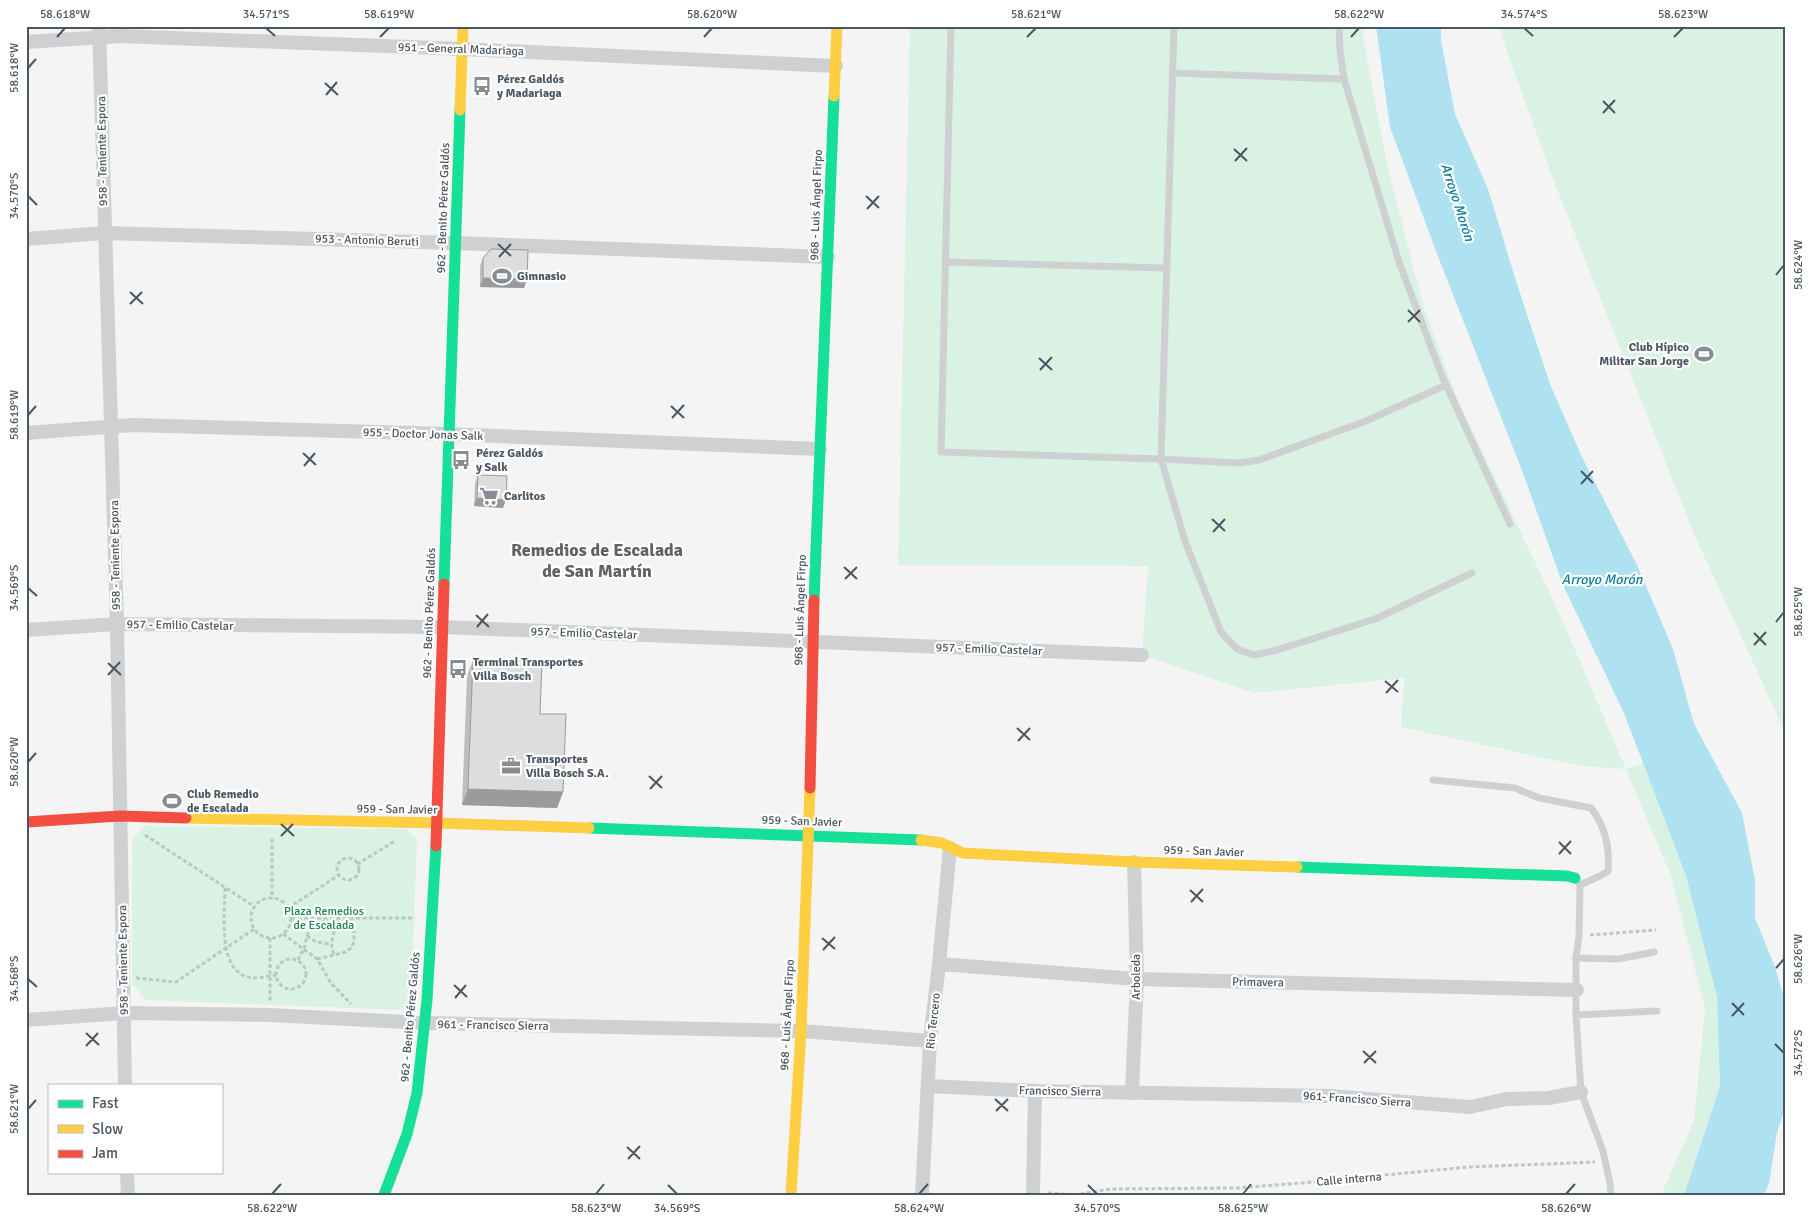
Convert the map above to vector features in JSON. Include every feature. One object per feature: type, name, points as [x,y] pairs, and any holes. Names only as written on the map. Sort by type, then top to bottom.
[{"type":"street","name":"962 - Benito Pérez Galdós","points":[[384,1195],[407,1134],[417,1093],[425,1023],[436,823],[463,26]]},
{"type":"street","name":"968 - Luis Ángel Firpo","points":[[791,1195],[801,1031],[809,835],[812,641],[837,26]]},
{"type":"street","name":"951 - General Madariaga","points":[[26,42],[99,31],[836,66]]},
{"type":"street","name":"958 - Teniente Espora","points":[[99,31],[117,624],[125,1084]]},
{"type":"street","name":"953 - Antonio Beruti","points":[[26,239],[104,233],[455,243],[828,257]]},
{"type":"street","name":"955 - Doctor Jonas Salk","points":[[26,433],[133,426],[448,434],[820,449]]},
{"type":"street","name":"957 - Emilio Castelar","points":[[26,630],[117,624],[442,627],[1142,655]]},
{"type":"street","name":"959 - San Javier","points":[[26,822],[120,816],[272,821],[436,823],[809,835],[931,840],[963,853],[1134,862],[1567,876],[1577,882]]},
{"type":"street","name":"Rio Tercero","points":[[922,1195],[930,1041],[950,848]]},
{"type":"street","name":"Arboleda","points":[[1132,1092],[1137,979],[1134,862]]},
{"type":"street","name":"Primavera","points":[[939,964],[1137,979],[1577,990]]},
{"type":"street","name":"961 - Francisco Sierra","points":[[26,1020],[124,1012],[270,1015],[425,1023],[801,1031],[930,1041]]},
{"type":"street","name":"Francisco Sierra","points":[[928,1086],[1035,1091],[1132,1092]]},
{"type":"street","points":[[1033,1194],[1035,1091]]},
{"type":"street","name":"961- Francisco Sierra","points":[[1132,1092],[1330,1096],[1470,1107],[1507,1099],[1550,1098],[1581,1092]]},
{"type":"street","points":[[127,1174],[128,1195]]},
{"type":"lane","points":[[951,26],[941,452],[1239,463],[1258,460],[1366,420],[1446,385]]},
{"type":"lane","points":[[1174,26],[1161,459],[1185,541],[1221,632],[1237,648],[1254,655],[1277,650],[1375,619],[1472,574]]},
{"type":"lane","points":[[1339,26],[1344,79],[1399,262],[1446,385],[1510,524]]},
{"type":"lane","points":[[1172,73],[1344,79]]},
{"type":"lane","points":[[945,262],[1167,268]]},
{"type":"lane","points":[[1433,780],[1515,788],[1539,798],[1591,808],[1599,817],[1604,831],[1609,859],[1608,871],[1600,876],[1577,882],[1579,936],[1576,958],[1576,1015],[1581,1092],[1604,1151],[1611,1195]]},
{"type":"lane","points":[[1576,958],[1618,959],[1654,952]]},
{"type":"lane","points":[[1576,1015],[1657,1011]]},
{"type":"path","points":[[272,821],[272,898]]},
{"type":"path","points":[[120,832],[144,834],[255,907]]},
{"type":"path","points":[[357,864],[400,838]]},
{"type":"path","points":[[352,859],[357,864],[358,873],[354,878],[347,880],[339,875],[338,867],[341,861],[352,859]]},
{"type":"path","points":[[288,908],[339,875]]},
{"type":"path","points":[[225,888],[225,948],[231,962],[236,969],[252,978],[276,975]]},
{"type":"path","points":[[272,898],[281,901],[288,908],[291,918],[290,924],[282,934],[270,938],[254,929],[252,916],[255,907],[262,900],[272,898]]},
{"type":"path","points":[[291,918],[432,918]]},
{"type":"path","points":[[299,960],[299,956],[304,950],[306,936],[316,925],[329,918]]},
{"type":"path","points":[[334,954],[331,944],[337,918]]},
{"type":"path","points":[[317,959],[346,952],[352,947],[354,931],[348,918]]},
{"type":"path","points":[[124,977],[176,982],[254,929]]},
{"type":"path","points":[[1579,936],[1656,930]]},
{"type":"path","points":[[282,934],[317,959],[335,988],[354,1006],[373,1020]]},
{"type":"path","points":[[306,936],[316,942],[331,944]]},
{"type":"path","points":[[270,938],[270,1015]]},
{"type":"path","points":[[294,958],[299,960],[306,968],[307,973],[304,983],[300,987],[290,990],[278,982],[276,975],[277,968],[284,960],[294,958]]},
{"type":"path","name":"Calle interna","points":[[1033,1194],[1074,1195],[1110,1189],[1236,1188],[1468,1167],[1606,1161]]},
{"type":"green space","points":[[910,26],[1361,26],[1387,164],[1422,302],[1457,398],[1561,617],[1626,769],[1581,766],[1401,727],[1404,678],[1254,693],[1142,655],[1148,566],[898,565]]},
{"type":"green space","name":"Club Hípico Militar San Jorge","points":[[1498,26],[1786,26],[1786,734],[1694,534],[1551,174]]},
{"type":"green space","points":[[1643,763],[1686,876],[1717,997],[1720,1086],[1684,1195],[1661,1195],[1694,1121],[1705,1009],[1671,876],[1626,769]]},
{"type":"green space","name":"Plaza Remedios de Escalada","points":[[143,826],[406,829],[417,839],[411,1003],[402,1010],[145,1000],[132,983],[132,841]]},
{"type":"water","name":"Arroyo Morón","points":[[1376,26],[1441,26],[1441,40],[1455,114],[1488,189],[1550,384],[1581,455],[1637,565],[1673,649],[1694,724],[1742,813],[1755,880],[1755,918],[1776,970],[1786,1006],[1786,1105],[1777,1132],[1769,1184],[1764,1195],[1684,1195],[1720,1086],[1717,997],[1686,876],[1624,713],[1563,585],[1523,473],[1439,259],[1390,127]]},
{"type":"building","name":"Gimnasio","points":[[491,249],[528,250],[527,279],[483,278],[483,258]]},
{"type":"building","points":[[478,475],[507,476],[506,500],[477,498]]},
{"type":"building","name":"Transportes Villa Bosch S.A.","points":[[473,660],[542,662],[540,714],[566,714],[563,792],[468,789]]},
{"type":"traffic: fast","points":[[814,600],[834,96]]},
{"type":"traffic: fast","points":[[444,584],[460,110]]},
{"type":"traffic: fast","points":[[589,828],[921,840]]},
{"type":"traffic: fast","points":[[384,1195],[407,1134],[417,1093],[427,1000],[436,846]]},
{"type":"traffic: fast","points":[[1297,867],[1567,876],[1575,878]]},
{"type":"traffic: slow","points":[[460,110],[463,26]]},
{"type":"traffic: slow","points":[[834,96],[837,26]]},
{"type":"traffic: slow","points":[[791,1195],[801,1031],[810,788]]},
{"type":"traffic: slow","points":[[186,818],[589,828]]},
{"type":"traffic: slow","points":[[921,840],[942,843],[963,853],[1134,862],[1297,867]]},
{"type":"traffic: jam","points":[[436,846],[444,584]]},
{"type":"traffic: jam","points":[[810,788],[814,600]]},
{"type":"traffic: jam","points":[[26,822],[120,816],[186,818]]},
{"type":"place","name":"Pérez Galdós y Madariaga","points":[[482,86]]},
{"type":"place","name":"Gimnasio","points":[[502,276]]},
{"type":"place","name":"Club Hípico Militar San Jorge","points":[[1704,354]]},
{"type":"place","name":"Pérez Galdós y Salk","points":[[461,460]]},
{"type":"place","name":"Carlitos","points":[[489,496]]},
{"type":"place","name":"Terminal Transportes Villa Bosch","points":[[458,669]]},
{"type":"place","name":"Transportes Villa Bosch S.A.","points":[[511,766]]},
{"type":"place","name":"Club Remedio de Escalada","points":[[172,801]]},
{"type":"district","name":"Remedios de Escalada de San Martín","points":[[597,560]]}]
